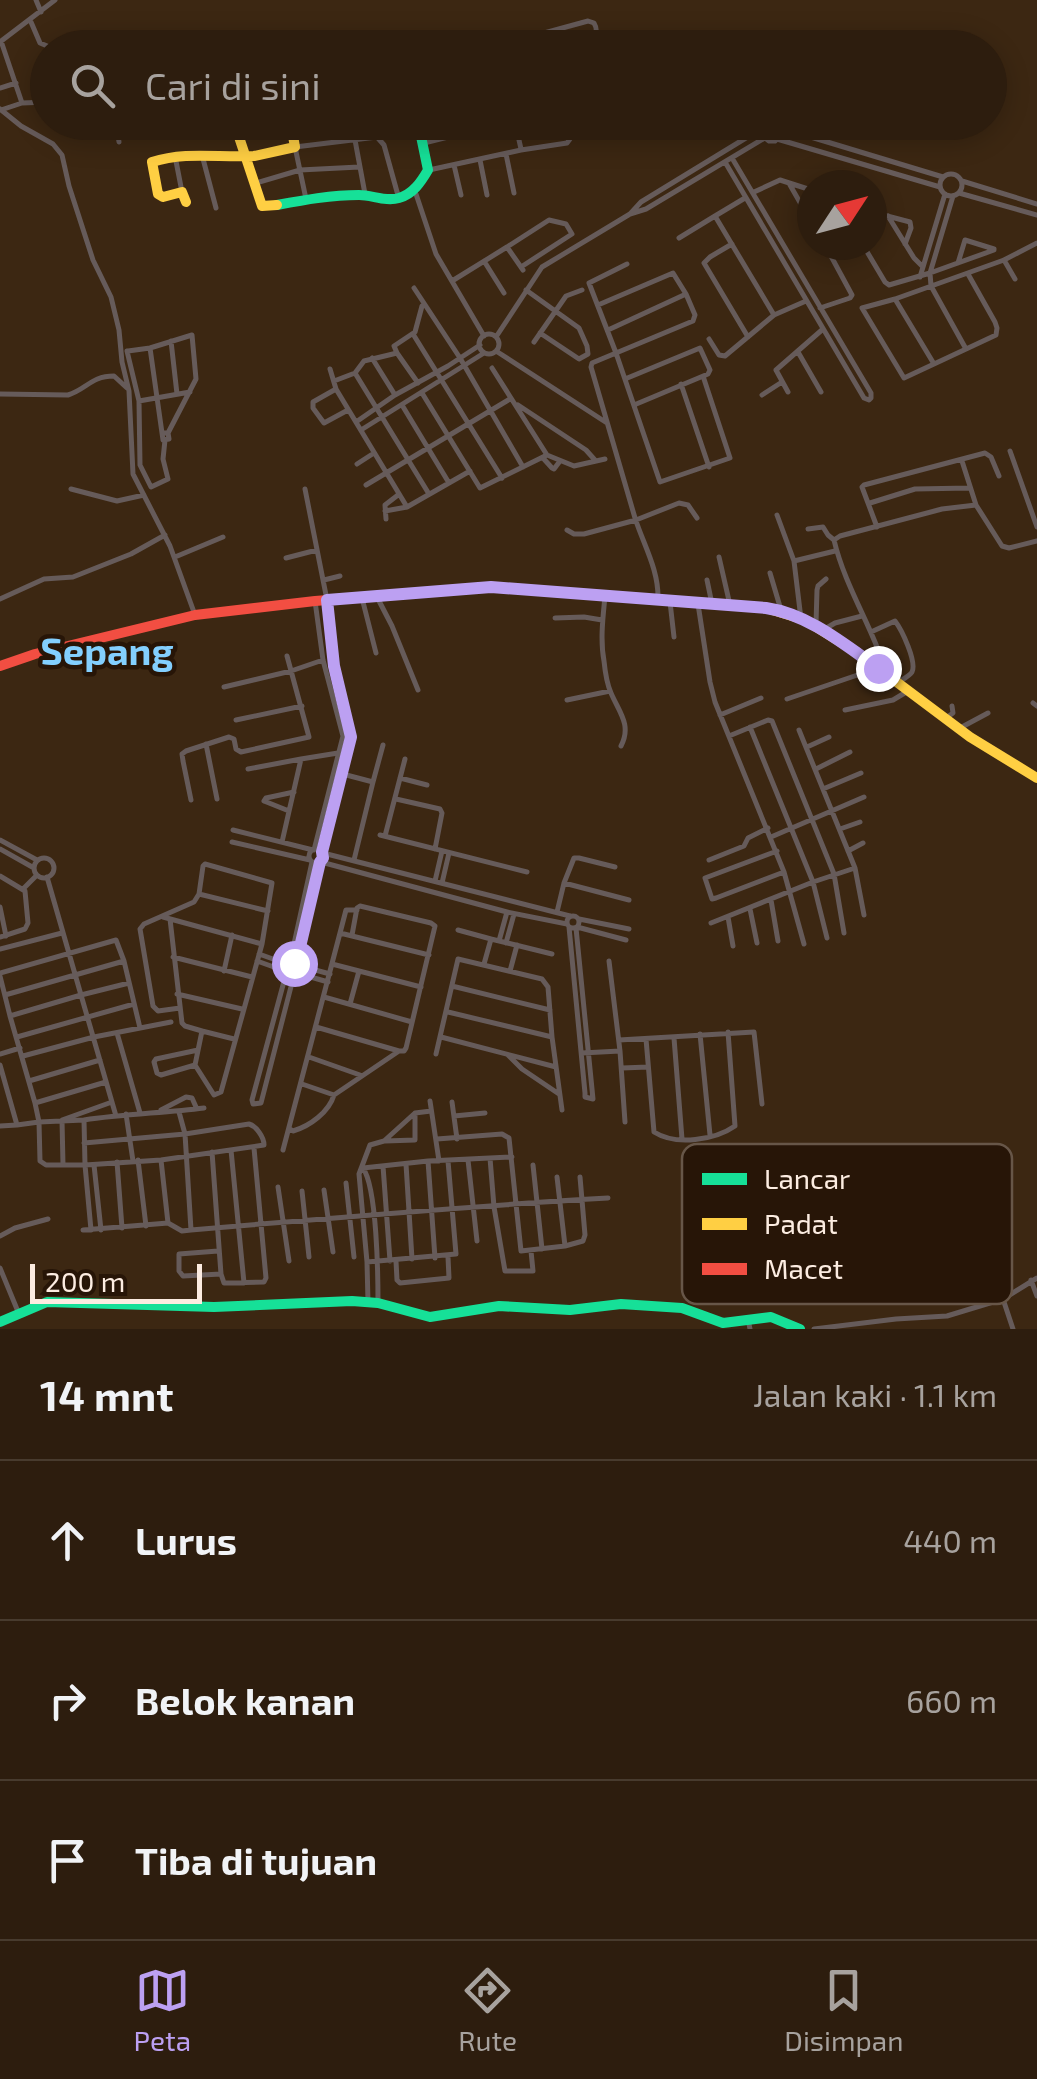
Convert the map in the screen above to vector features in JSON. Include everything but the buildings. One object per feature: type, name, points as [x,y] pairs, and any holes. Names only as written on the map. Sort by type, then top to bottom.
[{"type":"street","points":[[36,0],[41,12]]},
{"type":"street","points":[[22,103],[1,41],[55,0]]},
{"type":"street","points":[[30,20],[34,30]]},
{"type":"street","points":[[558,30],[588,22],[594,22],[596,30]]},
{"type":"street","points":[[0,88],[16,84]]},
{"type":"street","points":[[0,109],[30,103]]},
{"type":"street","points":[[0,109],[30,131]]},
{"type":"street","points":[[45,140],[59,148],[90,251],[110,297],[139,402],[140,466],[151,487],[168,479],[163,459],[165,435],[150,348]]},
{"type":"street","points":[[239,140],[259,201],[266,207],[365,194],[386,200],[415,192],[428,170],[423,140]]},
{"type":"street","points":[[294,140],[306,199]]},
{"type":"street","points":[[175,156],[184,198],[160,196],[152,166],[156,159],[175,156],[260,156],[355,140],[365,194]]},
{"type":"street","points":[[381,140],[399,198]]},
{"type":"street","points":[[424,143],[436,140]]},
{"type":"street","points":[[517,140],[521,150]]},
{"type":"street","points":[[428,170],[566,144],[569,140]]},
{"type":"street","points":[[630,214],[638,204],[743,140]]},
{"type":"street","points":[[496,337],[536,274],[549,261],[761,140]]},
{"type":"street","points":[[780,140],[940,187],[952,194],[1037,215]]},
{"type":"street","points":[[826,140],[942,177],[951,173],[962,181],[1037,204]]},
{"type":"street","points":[[506,154],[514,193]]},
{"type":"street","points":[[202,156],[216,208]]},
{"type":"street","points":[[732,158],[816,310],[870,393],[869,400],[864,398],[827,327]]},
{"type":"street","points":[[480,160],[487,195]]},
{"type":"street","points":[[725,162],[806,301],[816,310]]},
{"type":"street","points":[[454,165],[461,195]]},
{"type":"street","points":[[253,184],[300,170],[359,166]]},
{"type":"street","points":[[940,187],[942,177]]},
{"type":"street","points":[[679,238],[776,180],[797,186]]},
{"type":"street","points":[[962,181],[962,187],[952,194],[931,256],[930,286],[966,350]]},
{"type":"street","points":[[788,183],[797,198]]},
{"type":"street","points":[[415,192],[433,248],[484,336]]},
{"type":"street","points":[[715,216],[774,315]]},
{"type":"street","points":[[888,216],[922,266]]},
{"type":"street","points":[[888,216],[910,222],[905,244]]},
{"type":"street","points":[[452,282],[507,246],[551,220],[563,222],[572,232],[522,269],[507,246]]},
{"type":"street","points":[[872,260],[889,285],[920,277],[994,250],[995,249],[966,240],[958,263]]},
{"type":"street","points":[[968,274],[997,332],[993,338],[904,378],[862,308],[968,274],[1037,243]]},
{"type":"street","points":[[732,244],[704,263],[748,337]]},
{"type":"street","points":[[920,277],[922,266],[931,256]]},
{"type":"street","points":[[816,310],[852,295],[832,260]]},
{"type":"street","points":[[1004,260],[1015,279]]},
{"type":"street","points":[[484,261],[504,293]]},
{"type":"street","points":[[627,264],[589,283],[660,482],[730,458],[703,376]]},
{"type":"street","points":[[598,305],[673,273],[695,315],[694,320],[590,364],[674,637]]},
{"type":"street","points":[[414,288],[523,467]]},
{"type":"street","points":[[526,290],[579,328],[588,354],[579,359],[540,333]]},
{"type":"street","points":[[534,342],[566,296],[582,290]]},
{"type":"street","points":[[608,330],[686,294]]},
{"type":"street","points":[[894,298],[934,364]]},
{"type":"street","points":[[709,339],[722,357],[774,315],[806,301]]},
{"type":"street","points":[[418,383],[395,344],[413,334],[423,303]]},
{"type":"street","points":[[788,392],[776,370],[827,327]]},
{"type":"street","points":[[413,334],[502,478]]},
{"type":"street","points":[[124,350],[150,348],[192,335],[197,377],[165,435]]},
{"type":"street","points":[[356,422],[480,345],[484,336],[496,337],[499,344],[492,354],[484,352],[480,345]]},
{"type":"street","points":[[171,341],[177,394]]},
{"type":"street","points":[[626,379],[700,348],[710,370],[634,404]]},
{"type":"street","points":[[124,350],[132,470],[175,557],[195,616]]},
{"type":"street","points":[[496,351],[608,424]]},
{"type":"street","points":[[361,430],[484,352]]},
{"type":"street","points":[[798,352],[822,392]]},
{"type":"street","points":[[348,410],[324,423],[312,408],[334,385],[355,374],[360,364],[397,353]]},
{"type":"street","points":[[372,358],[395,396]]},
{"type":"street","points":[[492,368],[545,456],[574,466],[605,459]]},
{"type":"street","points":[[330,370],[334,385],[406,507]]},
{"type":"street","points":[[355,374],[429,494]]},
{"type":"street","points":[[2,394],[68,395],[102,376],[114,376],[129,391]]},
{"type":"street","points":[[762,396],[782,382]]},
{"type":"street","points":[[682,384],[709,467]]},
{"type":"street","points":[[139,402],[190,392]]},
{"type":"street","points":[[422,393],[480,488],[545,456]]},
{"type":"street","points":[[366,485],[468,422],[513,401]]},
{"type":"street","points":[[513,401],[595,460]]},
{"type":"street","points":[[402,405],[449,483]]},
{"type":"street","points":[[1010,450],[1037,527]]},
{"type":"street","points":[[356,464],[374,453]]},
{"type":"street","points":[[877,527],[864,486],[988,454],[998,476]]},
{"type":"street","points":[[962,461],[976,504],[1005,548],[1037,541]]},
{"type":"street","points":[[398,495],[388,502],[386,515],[470,471]]},
{"type":"street","points":[[71,488],[117,501],[144,495]]},
{"type":"street","points":[[870,503],[915,488],[969,488]]},
{"type":"street","points":[[291,968],[254,1104],[261,1103],[340,753],[342,736],[321,647],[324,580],[305,489]]},
{"type":"street","points":[[567,530],[579,534],[636,520],[680,503],[688,505],[697,518]]},
{"type":"street","points":[[834,540],[942,509],[976,504]]},
{"type":"street","points":[[777,515],[794,561],[801,619]]},
{"type":"street","points":[[808,529],[823,527],[834,540],[888,675]]},
{"type":"street","points":[[0,600],[44,579],[73,577],[131,554],[165,535]]},
{"type":"street","points":[[175,557],[224,537]]},
{"type":"street","points":[[286,558],[317,550]]},
{"type":"street","points":[[794,561],[836,550]]},
{"type":"street","points":[[718,557],[730,605]]},
{"type":"street","points":[[770,573],[781,610]]},
{"type":"street","points":[[324,580],[340,576]]},
{"type":"street","points":[[707,580],[712,604]]},
{"type":"street","points":[[819,628],[816,590],[826,580]]},
{"type":"street","points":[[0,666],[195,616],[491,587],[781,610],[819,628],[960,728],[1036,775]]},
{"type":"street","points":[[605,596],[603,657],[610,692],[626,725],[621,746]]},
{"type":"street","points":[[377,597],[418,690]]},
{"type":"street","points":[[362,598],[376,653]]},
{"type":"street","points":[[318,851],[351,737],[321,601]]},
{"type":"street","points":[[698,604],[710,682],[792,892],[804,944]]},
{"type":"street","points":[[819,628],[862,616]]},
{"type":"street","points":[[555,618],[602,620]]},
{"type":"street","points":[[786,699],[888,675],[910,674],[914,668],[910,651],[895,621],[871,632]]},
{"type":"street","points":[[319,628],[329,628]]},
{"type":"street","points":[[321,647],[331,646]]},
{"type":"street","points":[[191,800],[182,754],[232,737],[241,752],[308,738],[310,733],[288,656]]},
{"type":"street","points":[[224,686],[323,660]]},
{"type":"street","points":[[845,710],[892,700],[908,691]]},
{"type":"street","points":[[567,700],[610,692]]},
{"type":"street","points":[[720,714],[760,698]]},
{"type":"street","points":[[236,720],[302,706]]},
{"type":"street","points":[[946,718],[953,713],[952,706]]},
{"type":"street","points":[[337,714],[345,712]]},
{"type":"street","points":[[960,728],[988,713]]},
{"type":"street","points":[[729,736],[772,721],[834,874],[844,933]]},
{"type":"street","points":[[750,727],[813,882],[827,938]]},
{"type":"street","points":[[799,730],[840,828],[864,914]]},
{"type":"street","points":[[807,747],[829,736]]},
{"type":"street","points":[[206,744],[218,799]]},
{"type":"street","points":[[354,860],[383,746]]},
{"type":"street","points":[[816,769],[850,752]]},
{"type":"street","points":[[248,769],[340,753]]},
{"type":"street","points":[[282,842],[302,759]]},
{"type":"street","points":[[405,759],[383,836],[527,872]]},
{"type":"street","points":[[335,772],[373,782]]},
{"type":"street","points":[[824,789],[861,773]]},
{"type":"street","points":[[400,778],[427,786]]},
{"type":"street","points":[[289,811],[264,800],[294,792]]},
{"type":"street","points":[[771,837],[864,797]]},
{"type":"street","points":[[396,800],[440,809],[443,816],[439,882]]},
{"type":"street","points":[[840,828],[860,822]]},
{"type":"street","points":[[709,860],[744,846],[748,838],[768,828]]},
{"type":"street","points":[[233,830],[570,916],[574,925],[590,1052],[593,1099],[585,1097],[574,925]]},
{"type":"street","points":[[0,840],[47,878],[116,1116]]},
{"type":"street","points":[[232,842],[510,913],[629,930]]},
{"type":"street","points":[[848,851],[864,843]]},
{"type":"street","points":[[0,848],[36,868]]},
{"type":"street","points":[[316,861],[310,854],[318,851]]},
{"type":"street","points":[[776,851],[705,878],[709,896],[716,898],[784,872]]},
{"type":"street","points":[[558,912],[564,883],[576,857],[615,867]]},
{"type":"street","points":[[23,889],[45,858],[52,862],[53,872],[47,878]]},
{"type":"street","points":[[180,1008],[158,1010],[153,1006],[140,929],[188,906],[199,894],[202,866],[208,864],[270,881],[262,944],[218,1095],[210,1091],[195,1065],[202,1031]]},
{"type":"street","points":[[711,924],[854,868]]},
{"type":"street","points":[[0,876],[26,894],[28,926],[3,936],[0,907]]},
{"type":"street","points":[[564,883],[629,900]]},
{"type":"street","points":[[199,894],[268,912]]},
{"type":"street","points":[[772,900],[778,941]]},
{"type":"street","points":[[290,1129],[300,1129],[328,1110],[334,1095],[406,1048],[435,928],[433,924],[363,906],[358,907],[352,935]]},
{"type":"street","points":[[750,909],[757,943]]},
{"type":"street","points":[[283,1150],[346,911],[357,910]]},
{"type":"street","points":[[484,964],[510,913]]},
{"type":"street","points":[[167,918],[262,944]]},
{"type":"street","points":[[167,918],[184,1025],[234,1038]]},
{"type":"street","points":[[728,918],[733,946]]},
{"type":"street","points":[[574,925],[626,940]]},
{"type":"street","points":[[458,930],[552,954]]},
{"type":"street","points":[[0,949],[62,933]]},
{"type":"street","points":[[340,933],[429,955]]},
{"type":"street","points":[[224,971],[232,936]]},
{"type":"street","points":[[84,1143],[249,1124],[254,1126],[263,1146],[161,1160],[44,1165],[40,1161],[36,1103],[0,974],[116,940],[140,1028]]},
{"type":"street","points":[[510,971],[516,945]]},
{"type":"street","points":[[173,958],[252,977]]},
{"type":"street","points":[[258,958],[328,978]]},
{"type":"street","points":[[436,1054],[458,960],[545,980],[562,1110]]},
{"type":"street","points":[[4,995],[124,961]]},
{"type":"street","points":[[609,961],[625,1122]]},
{"type":"street","points":[[332,964],[421,988]]},
{"type":"street","points":[[350,1004],[359,972]]},
{"type":"street","points":[[10,1016],[129,983]]},
{"type":"street","points":[[452,986],[550,1010]]},
{"type":"street","points":[[177,994],[242,1009]]},
{"type":"street","points":[[324,997],[412,1022]]},
{"type":"street","points":[[16,1037],[134,1004]]},
{"type":"street","points":[[447,1011],[552,1038]]},
{"type":"street","points":[[22,1056],[171,1022]]},
{"type":"street","points":[[316,1027],[399,1052]]},
{"type":"street","points":[[619,1040],[750,1030],[756,1034],[762,1104]]},
{"type":"street","points":[[646,1039],[654,1132],[666,1138],[710,1137],[735,1126],[728,1032]]},
{"type":"street","points":[[117,1033],[140,1113]]},
{"type":"street","points":[[700,1034],[710,1137]]},
{"type":"street","points":[[674,1036],[682,1139]]},
{"type":"street","points":[[441,1037],[556,1068]]},
{"type":"street","points":[[0,1054],[20,1048]]},
{"type":"street","points":[[195,1065],[161,1075],[154,1062],[198,1050]]},
{"type":"street","points":[[582,1053],[620,1051]]},
{"type":"street","points":[[506,1053],[522,1069],[560,1094]]},
{"type":"street","points":[[309,1056],[360,1076]]},
{"type":"street","points":[[29,1081],[100,1060]]},
{"type":"street","points":[[0,1064],[16,1125]]},
{"type":"street","points":[[622,1068],[648,1066]]},
{"type":"street","points":[[36,1103],[106,1082]]},
{"type":"street","points":[[302,1084],[334,1095]]},
{"type":"street","points":[[0,1126],[179,1112],[200,1108],[186,1097],[158,1112]]},
{"type":"street","points":[[430,1100],[439,1161]]},
{"type":"street","points":[[62,1120],[112,1102]]},
{"type":"street","points":[[452,1102],[456,1139]]},
{"type":"street","points":[[179,1112],[185,1134],[190,1230]]},
{"type":"street","points":[[384,1142],[415,1113],[431,1112]]},
{"type":"street","points":[[373,1302],[359,1174],[370,1145],[415,1140],[415,1113]]},
{"type":"street","points":[[454,1116],[485,1113]]},
{"type":"street","points":[[126,1114],[146,1226]]},
{"type":"street","points":[[62,1120],[63,1165]]},
{"type":"street","points":[[84,1120],[92,1230]]},
{"type":"street","points":[[437,1139],[506,1134],[509,1138],[519,1250],[583,1242],[580,1176]]},
{"type":"street","points":[[212,1152],[224,1283],[264,1282],[254,1148]]},
{"type":"street","points":[[232,1150],[244,1283]]},
{"type":"street","points":[[363,1168],[512,1157]]},
{"type":"street","points":[[490,1158],[505,1272],[533,1271],[531,1251]]},
{"type":"street","points":[[161,1160],[168,1222]]},
{"type":"street","points":[[468,1160],[477,1241]]},
{"type":"street","points":[[367,1262],[454,1256],[448,1161]]},
{"type":"street","points":[[117,1162],[122,1228]]},
{"type":"street","points":[[428,1162],[436,1258]]},
{"type":"street","points":[[406,1164],[412,1260]]},
{"type":"street","points":[[94,1165],[100,1230]]},
{"type":"street","points":[[533,1165],[542,1248]]},
{"type":"street","points":[[384,1166],[386,1213],[397,1280],[449,1278],[448,1256]]},
{"type":"street","points":[[363,1168],[367,1174],[378,1262],[373,1302]]},
{"type":"street","points":[[557,1177],[565,1246]]},
{"type":"street","points":[[346,1183],[354,1257]]},
{"type":"street","points":[[278,1187],[289,1260]]},
{"type":"street","points":[[324,1190],[332,1252]]},
{"type":"street","points":[[302,1191],[310,1257]]},
{"type":"street","points":[[83,1230],[168,1222],[182,1231],[408,1210],[608,1198]]},
{"type":"street","points":[[0,1236],[48,1219]]},
{"type":"street","points":[[220,1251],[179,1254],[179,1271],[183,1276],[222,1274]]},
{"type":"street","points":[[0,1268],[19,1314]]},
{"type":"street","points":[[1012,1293],[1034,1279],[1037,1296]]},
{"type":"street","points":[[0,1322],[47,1302],[214,1307],[346,1300],[373,1302],[424,1317],[499,1306],[570,1310],[621,1304],[682,1308],[723,1323],[749,1324],[777,1318],[800,1329]]},
{"type":"street","points":[[814,1329],[947,1316],[987,1304]]},
{"type":"street","points":[[1005,1304],[1013,1329]]},
{"type":"traffic: fast","points":[[277,205],[349,195],[384,199],[404,196],[428,170],[422,140]]},
{"type":"traffic: fast","points":[[0,1322],[47,1302],[214,1307],[352,1301],[378,1303],[430,1317],[499,1306],[570,1310],[621,1304],[682,1308],[723,1323],[771,1317],[800,1329]]},
{"type":"traffic: slow","points":[[240,140],[245,156]]},
{"type":"traffic: slow","points":[[245,156],[295,147],[294,140]]},
{"type":"traffic: slow","points":[[186,202],[182,192],[163,197],[158,194],[152,162],[190,156],[245,156]]},
{"type":"traffic: slow","points":[[245,156],[262,206],[277,205]]},
{"type":"traffic: slow","points":[[597,595],[766,608],[805,620],[858,653],[970,737],[1037,778]]},
{"type":"traffic: jam","points":[[0,666],[195,615],[491,587],[597,595]]},
{"type":"district","name":"Sepang","points":[[107,650]]},
{"type":"route","points":[[294,963],[351,737],[334,666],[327,600],[491,587],[766,608],[781,610],[822,630],[878,668]]}]
